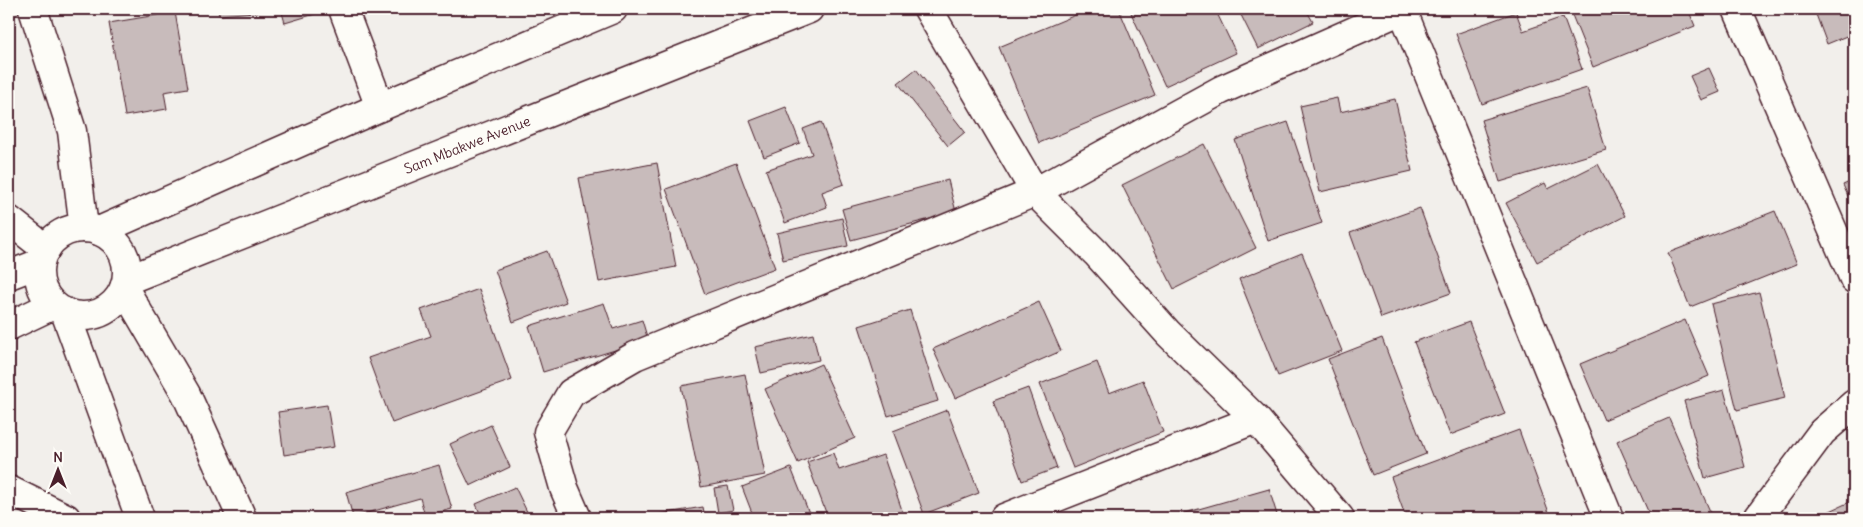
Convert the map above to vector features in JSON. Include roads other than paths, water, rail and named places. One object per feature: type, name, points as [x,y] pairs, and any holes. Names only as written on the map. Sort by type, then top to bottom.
[{"type":"street","points":[[33,9],[72,131],[92,230]]},
{"type":"street","points":[[343,9],[380,107]]},
{"type":"street","points":[[9,275],[42,256],[56,238],[69,230],[92,230],[613,9]]},
{"type":"street","name":"Sam Mbakwe Avenue","points":[[125,284],[809,9]]},
{"type":"street","points":[[928,9],[1036,192],[1168,333],[1256,419],[1340,518]]},
{"type":"street","points":[[577,518],[564,488],[548,432],[571,393],[635,356],[1036,192],[1221,90],[1403,9],[1609,518]]},
{"type":"street","points":[[1737,9],[1854,279]]},
{"type":"street","points":[[9,220],[42,256]]},
{"type":"street","points":[[42,256],[39,278],[44,293],[59,308],[78,316],[92,315],[108,307],[125,284],[127,264],[122,251],[112,239],[92,230]]},
{"type":"street","points":[[125,284],[186,394],[242,518]]},
{"type":"street","points":[[9,326],[59,308]]},
{"type":"street","points":[[59,308],[140,518]]},
{"type":"street","points":[[1758,518],[1822,432],[1854,404]]},
{"type":"street","points":[[1004,518],[1256,419]]},
{"type":"street","points":[[9,490],[66,518]]}]
